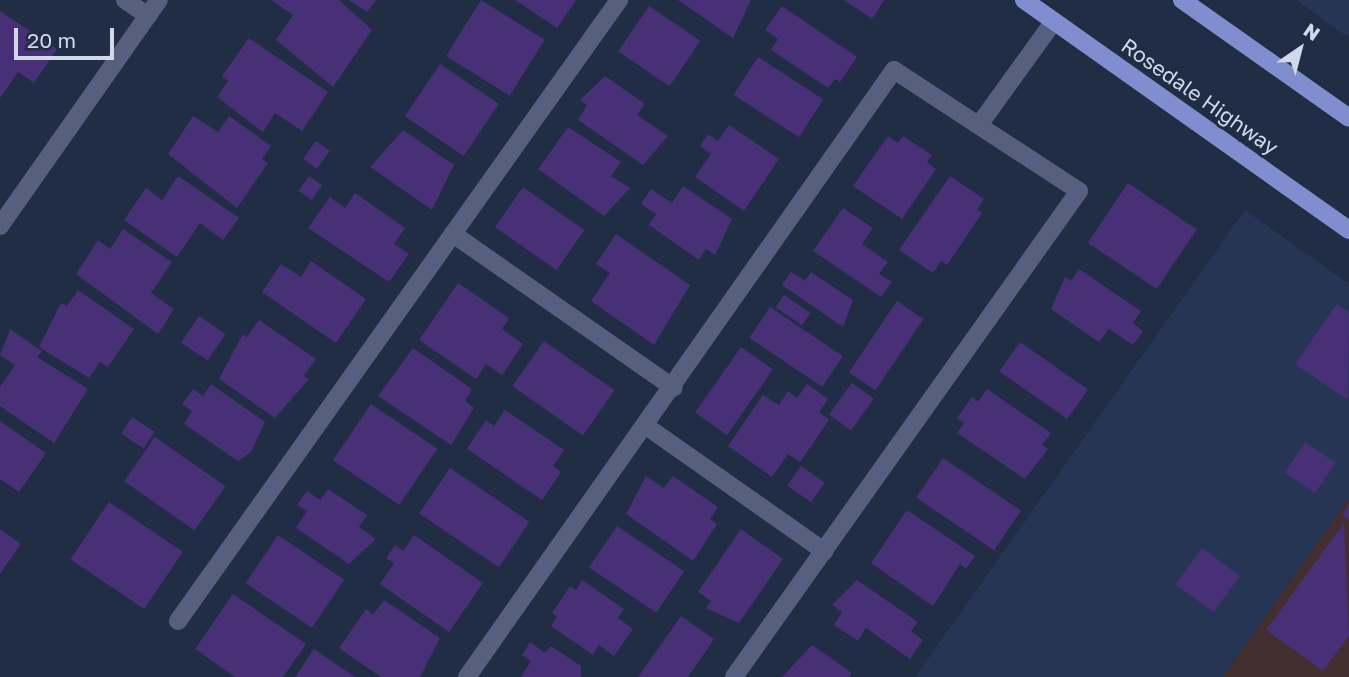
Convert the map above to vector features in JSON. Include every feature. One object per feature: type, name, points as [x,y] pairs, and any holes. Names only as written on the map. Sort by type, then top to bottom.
[{"type":"main road","name":"Rosedale Highway","points":[[1024,0],[1349,230]]},
{"type":"main road","points":[[1182,0],[1349,118]]},
{"type":"street","points":[[125,0],[148,16]]},
{"type":"street","points":[[0,226],[159,0]]},
{"type":"street","points":[[178,621],[620,0]]},
{"type":"street","points":[[979,125],[1054,21]]},
{"type":"street","points":[[467,677],[674,388],[894,70],[1079,191],[734,677]]},
{"type":"street","points":[[453,234],[674,388]]},
{"type":"street","points":[[646,426],[824,551]]},
{"type":"shaded area","points":[[1296,0],[1349,0],[1349,38]]},
{"type":"shaded area","points":[[1245,210],[1349,284],[1349,498],[1223,677],[915,677]]},
{"type":"shaded area","points":[[1349,498],[1349,677],[1223,677]]},
{"type":"building","points":[[271,0],[339,0],[372,30],[333,87],[276,40],[293,15]]},
{"type":"building","points":[[349,0],[376,0],[367,12]]},
{"type":"building","points":[[481,0],[545,40],[510,96],[446,56]]},
{"type":"building","points":[[515,0],[576,0],[557,28]]},
{"type":"building","points":[[678,0],[751,0],[733,38]]},
{"type":"building","points":[[844,0],[884,0],[872,19]]},
{"type":"building","points":[[649,6],[700,41],[670,86],[618,52]]},
{"type":"building","points":[[782,6],[857,57],[840,82],[835,79],[828,88],[771,50],[778,39],[765,30]]},
{"type":"building","points":[[0,11],[57,49],[34,83],[18,72],[0,98]]},
{"type":"building","points":[[249,38],[328,92],[302,131],[275,113],[263,132],[217,97],[228,81],[222,76]]},
{"type":"building","points":[[758,57],[823,99],[799,137],[733,95]]},
{"type":"building","points":[[440,64],[499,104],[464,156],[405,116]]},
{"type":"building","points":[[605,76],[645,104],[637,115],[668,136],[643,165],[578,120],[587,105],[580,100]]},
{"type":"building","points":[[193,116],[218,132],[229,116],[271,146],[262,159],[268,163],[237,208],[168,154]]},
{"type":"building","points":[[729,125],[779,159],[744,211],[695,177],[711,154],[700,146],[708,134],[718,141]]},
{"type":"building","points":[[568,127],[621,162],[611,176],[630,188],[604,216],[538,169]]},
{"type":"building","points":[[403,130],[454,165],[432,210],[370,167]]},
{"type":"building","points":[[888,136],[898,143],[903,136],[932,155],[927,162],[936,169],[902,219],[853,186]]},
{"type":"building","points":[[316,141],[330,151],[317,169],[303,159]]},
{"type":"building","points":[[178,176],[239,218],[223,240],[200,223],[177,257],[124,220],[146,188],[162,200]]},
{"type":"building","points":[[309,176],[322,185],[312,200],[299,191]]},
{"type":"building","points":[[950,176],[984,199],[977,209],[982,213],[947,265],[941,261],[933,273],[899,250]]},
{"type":"building","points":[[1128,183],[1197,229],[1157,289],[1088,243]]},
{"type":"building","points":[[683,186],[732,219],[715,255],[706,249],[699,260],[649,225],[656,214],[641,204],[651,189],[672,203]]},
{"type":"building","points":[[523,187],[584,230],[556,270],[495,227]]},
{"type":"building","points":[[355,193],[405,228],[394,244],[409,254],[389,282],[308,228],[330,197],[345,208]]},
{"type":"building","points":[[843,208],[873,228],[862,244],[888,262],[879,274],[892,282],[881,297],[813,251]]},
{"type":"building","points":[[123,229],[172,262],[151,293],[174,309],[158,334],[76,274],[98,240],[110,249]]},
{"type":"building","points":[[616,234],[690,285],[654,345],[591,301],[610,273],[596,264]]},
{"type":"building","points":[[311,261],[366,299],[336,343],[262,292],[281,264],[301,277]]},
{"type":"building","points":[[1079,269],[1141,311],[1133,323],[1143,331],[1133,345],[1109,329],[1099,342],[1051,309],[1065,277],[1071,281]]},
{"type":"building","points":[[791,272],[805,281],[811,272],[853,300],[843,327],[782,285]]},
{"type":"building","points":[[458,283],[509,318],[502,329],[523,344],[502,375],[486,364],[476,379],[419,340]]},
{"type":"building","points":[[78,290],[134,329],[108,367],[100,362],[89,378],[39,347],[61,303],[67,306]]},
{"type":"building","points":[[784,295],[811,313],[802,325],[776,307]]},
{"type":"building","points":[[897,301],[924,319],[875,390],[849,372]]},
{"type":"building","points":[[1337,304],[1349,312],[1348,400],[1295,364]]},
{"type":"building","points":[[770,307],[843,356],[822,387],[749,338]]},
{"type":"building","points":[[199,316],[226,334],[208,360],[181,343]]},
{"type":"building","points":[[259,320],[316,359],[304,376],[309,379],[275,418],[219,379],[243,334],[247,337]]},
{"type":"building","points":[[10,329],[42,351],[37,357],[88,389],[54,443],[0,406],[0,387],[15,365],[0,355]]},
{"type":"building","points":[[544,341],[614,390],[583,435],[512,386]]},
{"type":"building","points":[[1020,342],[1088,390],[1067,419],[999,371]]},
{"type":"building","points":[[741,347],[773,369],[727,435],[695,413]]},
{"type":"building","points":[[413,348],[472,389],[465,401],[474,408],[451,445],[378,396]]},
{"type":"building","points":[[852,383],[874,399],[851,430],[829,415]]},
{"type":"building","points":[[211,384],[265,422],[251,452],[238,461],[184,424],[192,411],[182,404],[193,389],[203,396]]},
{"type":"building","points":[[807,384],[828,399],[819,412],[829,420],[800,462],[788,454],[772,477],[728,446],[763,395],[779,405],[788,391],[797,398]]},
{"type":"building","points":[[987,389],[1051,433],[1042,445],[1048,449],[1025,479],[957,433],[964,423],[957,418],[972,397],[978,402]]},
{"type":"building","points":[[371,404],[437,449],[399,505],[333,460]]},
{"type":"building","points":[[505,410],[564,450],[553,466],[561,472],[542,500],[467,449],[486,420],[494,426]]},
{"type":"building","points":[[132,417],[155,432],[144,448],[121,434]]},
{"type":"building","points":[[0,421],[46,453],[19,492],[0,479]]},
{"type":"building","points":[[155,437],[225,486],[194,531],[124,481]]},
{"type":"building","points":[[1305,442],[1336,463],[1315,493],[1284,473]]},
{"type":"building","points":[[943,458],[1021,511],[994,550],[916,498]]},
{"type":"building","points":[[801,466],[825,483],[811,502],[787,486]]},
{"type":"building","points":[[450,468],[530,522],[499,567],[419,514]]},
{"type":"building","points":[[646,476],[664,488],[673,476],[718,507],[710,519],[717,524],[693,561],[626,514]]},
{"type":"building","points":[[328,489],[367,515],[359,527],[376,539],[349,564],[296,528],[307,511],[297,505],[307,491],[320,500]]},
{"type":"building","points":[[109,502],[183,552],[144,609],[70,559]]},
{"type":"building","points":[[1349,504],[1349,520],[1342,515]]},
{"type":"building","points":[[907,510],[975,556],[966,569],[960,564],[933,606],[871,563]]},
{"type":"building","points":[[1344,523],[1349,636],[1323,671],[1266,630]]},
{"type":"building","points":[[617,526],[684,571],[656,613],[589,567]]},
{"type":"building","points":[[0,529],[21,544],[0,574]]},
{"type":"building","points":[[741,529],[783,559],[739,623],[706,608],[711,601],[698,592]]},
{"type":"building","points":[[278,535],[344,580],[312,628],[246,583]]},
{"type":"building","points":[[414,535],[483,583],[449,632],[380,584],[394,563],[386,558],[395,545],[403,551]]},
{"type":"building","points":[[1202,548],[1240,576],[1214,612],[1176,584]]},
{"type":"building","points":[[582,580],[624,609],[618,618],[633,629],[614,656],[599,645],[593,655],[551,626],[557,617],[552,613],[570,586],[576,590]]},
{"type":"building","points":[[857,580],[918,622],[911,631],[923,640],[910,659],[866,628],[858,641],[834,625],[842,612],[832,605]]},
{"type":"building","points":[[233,594],[306,644],[283,677],[235,677],[195,649]]},
{"type":"building","points":[[384,600],[440,638],[420,677],[381,677],[339,648],[366,609],[373,615]]},
{"type":"building","points":[[681,616],[714,639],[688,677],[638,677]]},
{"type":"building","points":[[530,642],[545,653],[551,646],[581,666],[581,677],[521,677],[531,661],[522,655]]},
{"type":"building","points":[[812,645],[852,673],[849,677],[782,677]]},
{"type":"building","points":[[314,649],[355,677],[295,677]]}]
